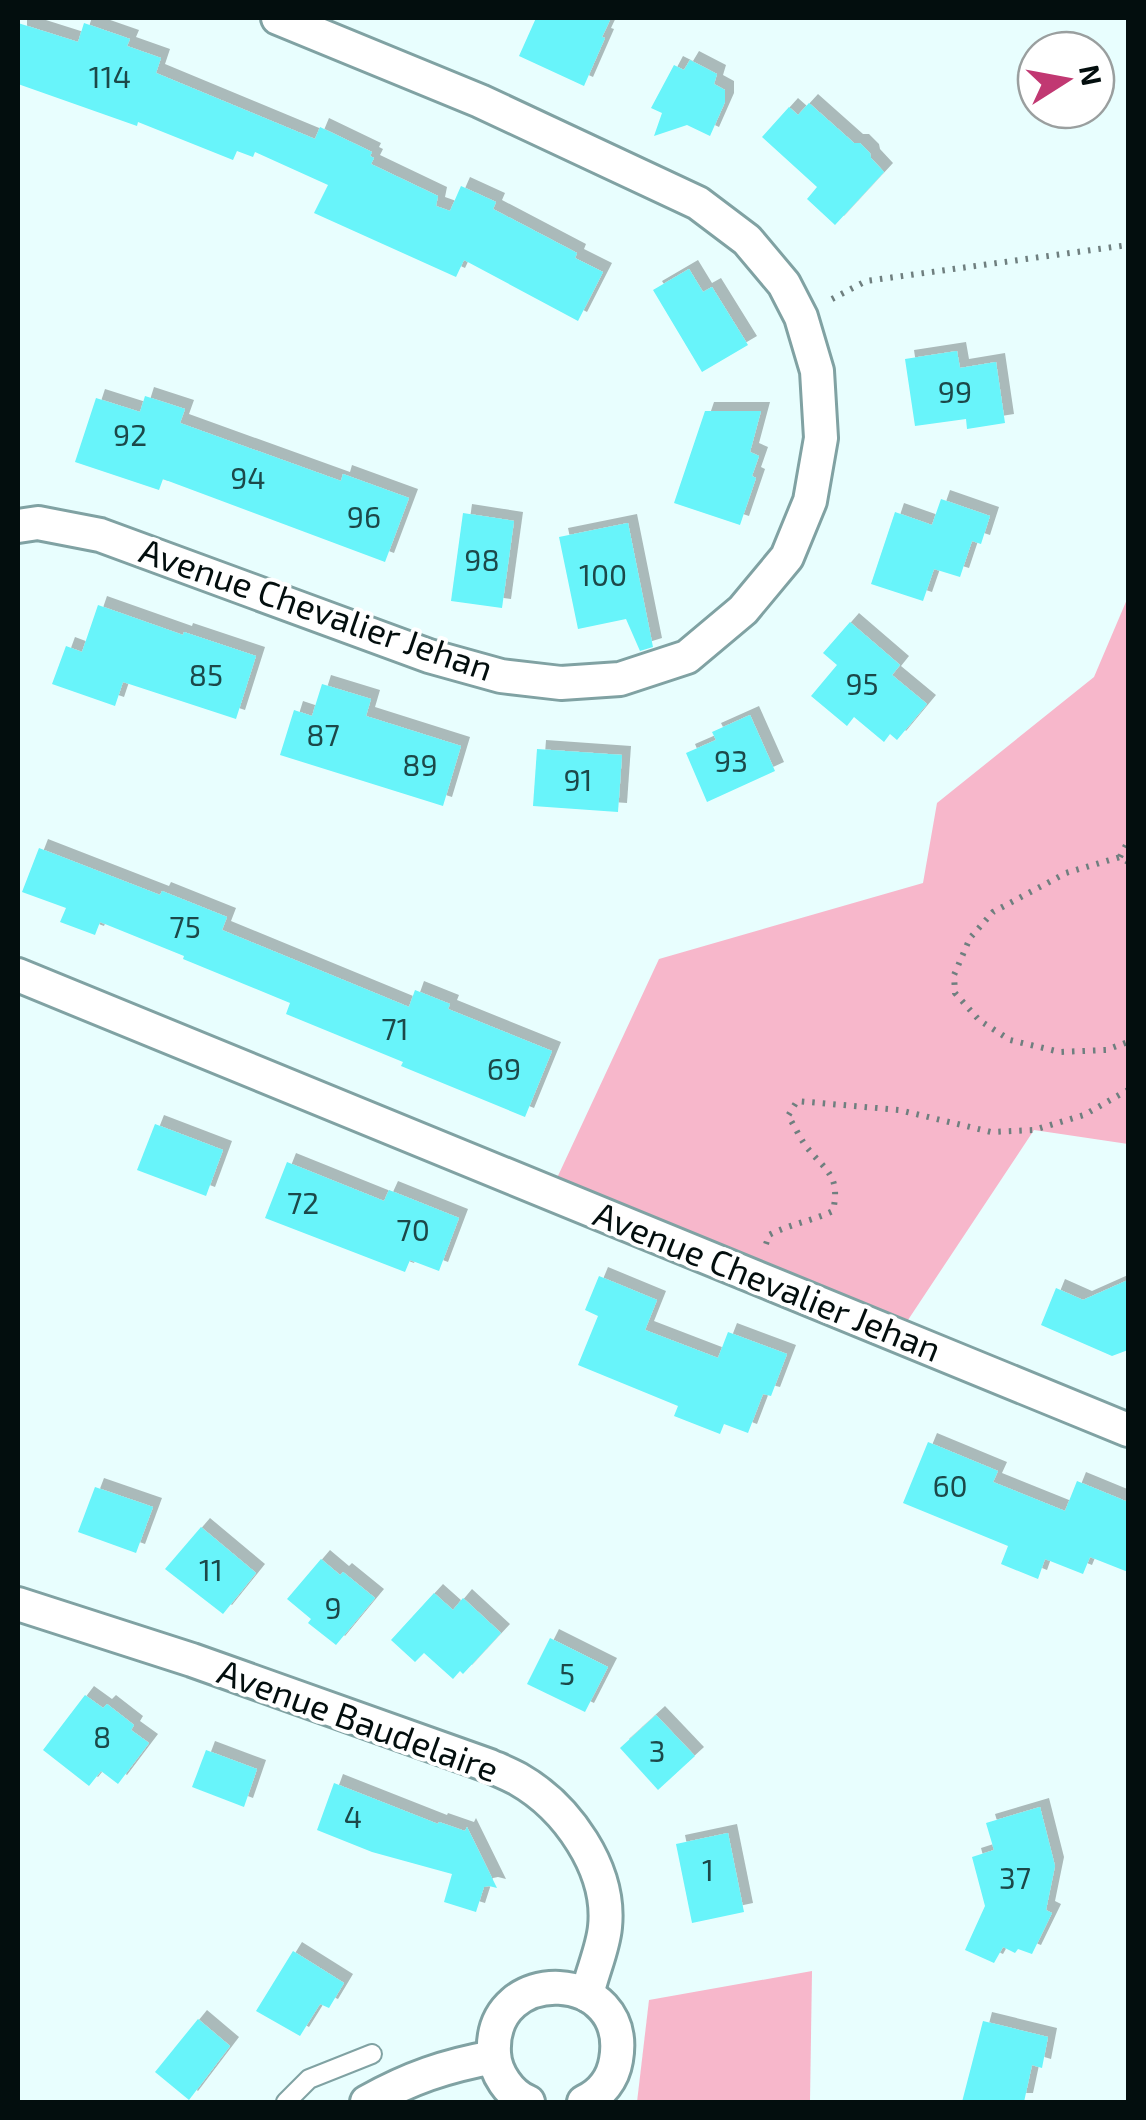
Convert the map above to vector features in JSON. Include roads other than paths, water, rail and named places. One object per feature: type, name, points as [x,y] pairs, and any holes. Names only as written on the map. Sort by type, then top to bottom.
[{"type":"street","name":"Avenue Chevalier Jehan","points":[[18,526],[38,524],[100,535],[429,656],[501,676],[561,683],[620,679],[687,657],[743,610],[787,558],[810,502],[822,438],[817,371],[801,317],[784,284],[747,240],[698,203],[480,101],[278,18]]},
{"type":"street","name":"Avenue Chevalier Jehan","points":[[18,974],[1128,1430]]},
{"type":"street","name":"Avenue Baudelaire","points":[[18,1604],[192,1660],[520,1780],[543,1797],[574,1830],[600,1881],[606,1910],[605,1931],[587,1994]]},
{"type":"street","points":[[528,2102],[521,2100],[499,2074],[494,2058],[496,2033],[515,2001],[557,1986],[587,1994],[611,2019],[615,2029],[615,2066],[607,2084],[584,2102]]},
{"type":"street","points":[[367,2102],[420,2075],[494,2058]]},
{"type":"lane","points":[[292,2100],[308,2078],[372,2054]]}]
